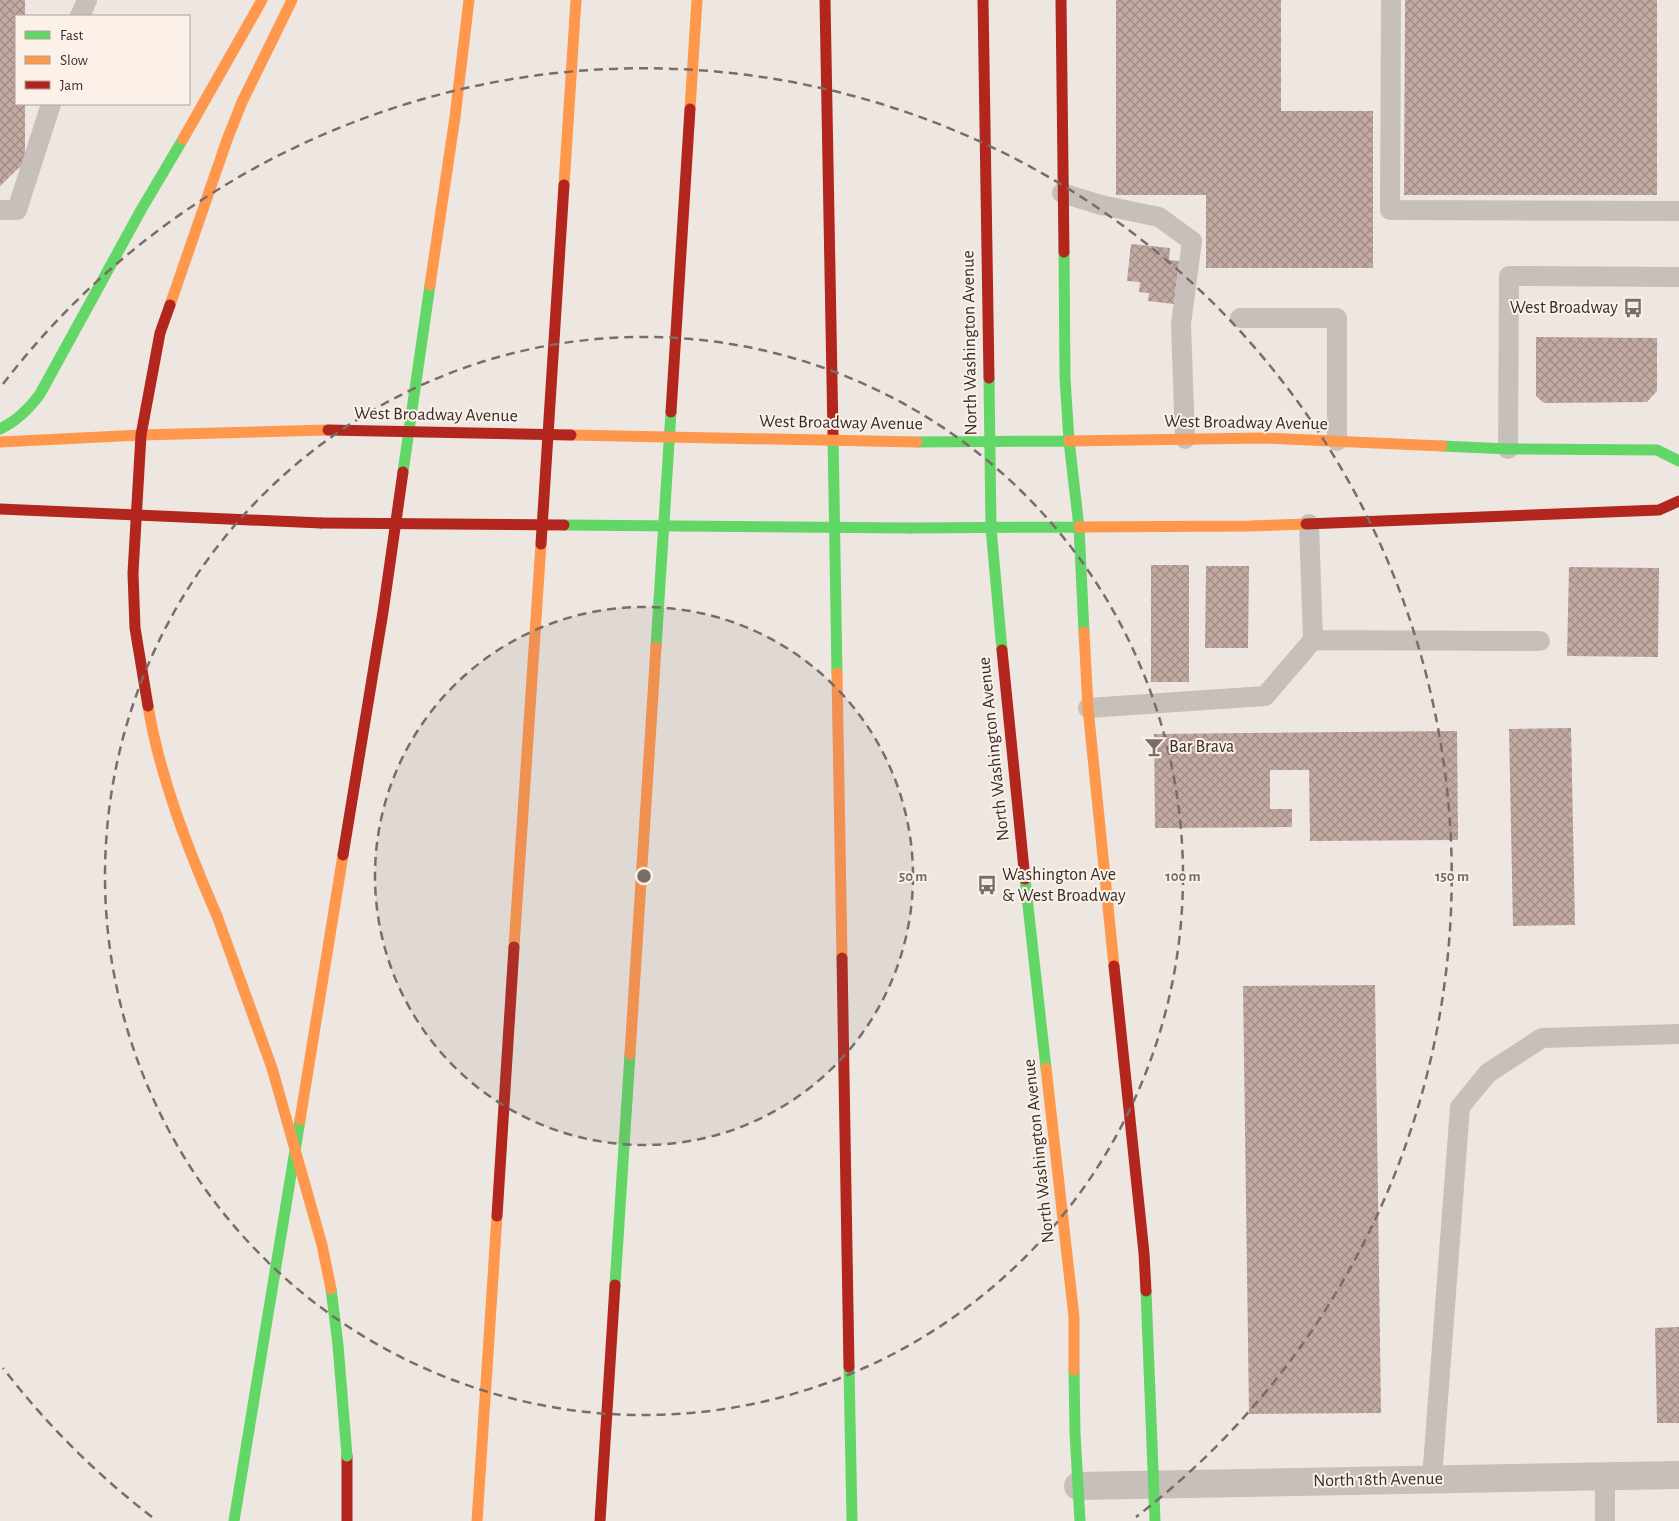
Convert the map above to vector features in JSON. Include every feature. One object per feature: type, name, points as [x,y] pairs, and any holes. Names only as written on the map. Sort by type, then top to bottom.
[{"type":"main road","points":[[0,429],[24,415],[40,394],[140,210],[224,70],[262,0]]},
{"type":"main road","points":[[292,0],[242,102],[192,238],[160,333],[141,435],[133,573],[136,628],[149,711],[160,759],[195,864],[217,916],[272,1068],[322,1245],[332,1293],[338,1345],[347,1456],[347,1521]]},
{"type":"main road","points":[[234,1521],[383,612],[455,117],[469,0]]},
{"type":"main road","points":[[477,1521],[576,0]]},
{"type":"main road","points":[[600,1521],[697,0]]},
{"type":"main road","points":[[825,0],[852,1521]]},
{"type":"main road","name":"North Washington Avenue","points":[[983,0],[991,528],[1014,784],[1074,1317],[1075,1433],[1080,1521]]},
{"type":"main road","points":[[1061,0],[1065,378],[1069,440],[1080,527],[1088,708],[1144,1253],[1155,1484],[1155,1521]]},
{"type":"main road","name":"West Broadway Avenue","points":[[0,442],[141,435],[328,430],[917,442],[1264,438],[1508,449],[1657,450],[1679,462]]},
{"type":"main road","points":[[0,509],[321,522],[991,528],[1309,524],[1659,510],[1679,501]]},
{"type":"street","name":"North 18th Avenue","points":[[1078,1486],[1679,1475]]},
{"type":"lane","points":[[80,15],[87,0]]},
{"type":"lane","points":[[1391,0],[1390,210],[1679,211]]},
{"type":"lane","points":[[0,210],[17,210],[51,105]]},
{"type":"lane","points":[[1062,193],[1101,205],[1159,217],[1192,241],[1180,324],[1185,439]]},
{"type":"lane","points":[[1508,449],[1509,276],[1679,277]]},
{"type":"lane","points":[[1240,318],[1337,318],[1337,441]]},
{"type":"lane","points":[[1088,708],[1266,696],[1313,640],[1309,524]]},
{"type":"lane","points":[[1313,640],[1540,641]]},
{"type":"lane","points":[[1432,1479],[1460,1107],[1488,1073],[1542,1038],[1679,1034]]},
{"type":"lane","points":[[1605,1476],[1605,1521]]},
{"type":"building","points":[[0,0],[25,0],[25,15],[15,15],[15,105],[25,105],[25,162],[0,186]]},
{"type":"building","points":[[1116,0],[1281,0],[1281,111],[1373,111],[1373,268],[1206,268],[1206,195],[1116,195]]},
{"type":"building","points":[[1405,0],[1657,0],[1657,195],[1404,195]]},
{"type":"building","points":[[1131,244],[1170,248],[1169,260],[1179,261],[1174,304],[1148,301],[1149,293],[1139,292],[1140,282],[1127,281]]},
{"type":"building","points":[[1536,337],[1657,338],[1657,391],[1647,402],[1544,403],[1536,396]]},
{"type":"building","points":[[1151,565],[1189,565],[1189,682],[1151,682]]},
{"type":"building","points":[[1206,566],[1249,566],[1248,648],[1205,648]]},
{"type":"building","points":[[1569,567],[1659,568],[1658,657],[1567,656]]},
{"type":"building","points":[[1571,728],[1575,925],[1513,926],[1509,729]]},
{"type":"building","points":[[1457,731],[1458,840],[1310,841],[1309,770],[1270,770],[1270,809],[1292,809],[1292,827],[1155,828],[1154,734]]},
{"type":"building","points":[[1375,985],[1381,1413],[1249,1414],[1243,986]]},
{"type":"building","points":[[1679,1327],[1679,1423],[1657,1423],[1655,1328]]},
{"type":"traffic: fast","points":[[0,429],[22,414],[40,394],[141,210],[183,139]]},
{"type":"traffic: fast","points":[[1064,252],[1065,378],[1069,441],[1079,527],[1084,632]]},
{"type":"traffic: fast","points":[[403,472],[430,285]]},
{"type":"traffic: fast","points":[[989,378],[991,528],[1002,650]]},
{"type":"traffic: fast","points":[[656,647],[671,412]]},
{"type":"traffic: fast","points":[[833,435],[837,673]]},
{"type":"traffic: fast","points":[[917,442],[1069,441]]},
{"type":"traffic: fast","points":[[1442,446],[1508,449],[1657,450],[1679,461]]},
{"type":"traffic: fast","points":[[564,525],[910,528]]},
{"type":"traffic: fast","points":[[910,528],[1079,527]]},
{"type":"traffic: fast","points":[[1025,879],[1046,1068]]},
{"type":"traffic: fast","points":[[615,1285],[630,1054]]},
{"type":"traffic: fast","points":[[234,1521],[300,1120]]},
{"type":"traffic: fast","points":[[331,1289],[338,1345],[347,1456]]},
{"type":"traffic: fast","points":[[1146,1291],[1155,1521]]},
{"type":"traffic: fast","points":[[849,1367],[852,1521]]},
{"type":"traffic: fast","points":[[1074,1370],[1075,1433],[1080,1521]]},
{"type":"traffic: slow","points":[[183,139],[262,0]]},
{"type":"traffic: slow","points":[[170,305],[242,102],[292,0]]},
{"type":"traffic: slow","points":[[430,285],[455,117],[469,0]]},
{"type":"traffic: slow","points":[[564,185],[576,0]]},
{"type":"traffic: slow","points":[[690,109],[697,0]]},
{"type":"traffic: slow","points":[[0,442],[141,435],[328,430]]},
{"type":"traffic: slow","points":[[571,435],[917,442]]},
{"type":"traffic: slow","points":[[1069,441],[1264,438],[1442,446]]},
{"type":"traffic: slow","points":[[1079,527],[1306,524]]},
{"type":"traffic: slow","points":[[514,947],[541,544]]},
{"type":"traffic: slow","points":[[1084,632],[1088,708],[1114,966]]},
{"type":"traffic: slow","points":[[630,1054],[656,647]]},
{"type":"traffic: slow","points":[[837,673],[842,958]]},
{"type":"traffic: slow","points":[[148,706],[167,786],[217,916]]},
{"type":"traffic: slow","points":[[300,1120],[343,855]]},
{"type":"traffic: slow","points":[[217,916],[272,1068],[322,1245],[331,1289]]},
{"type":"traffic: slow","points":[[1046,1068],[1074,1317],[1074,1370]]},
{"type":"traffic: slow","points":[[477,1521],[497,1216]]},
{"type":"traffic: jam","points":[[825,0],[833,435]]},
{"type":"traffic: jam","points":[[983,0],[989,378]]},
{"type":"traffic: jam","points":[[1061,0],[1064,252]]},
{"type":"traffic: jam","points":[[671,412],[690,109]]},
{"type":"traffic: jam","points":[[541,544],[564,185]]},
{"type":"traffic: jam","points":[[148,706],[135,628],[133,573],[141,435],[160,333],[170,305]]},
{"type":"traffic: jam","points":[[328,430],[571,435]]},
{"type":"traffic: jam","points":[[343,855],[383,612],[403,472]]},
{"type":"traffic: jam","points":[[1306,524],[1659,510],[1679,501]]},
{"type":"traffic: jam","points":[[0,509],[321,523]]},
{"type":"traffic: jam","points":[[321,523],[564,525]]},
{"type":"traffic: jam","points":[[1002,650],[1025,879]]},
{"type":"traffic: jam","points":[[497,1216],[514,947]]},
{"type":"traffic: jam","points":[[842,958],[849,1367]]},
{"type":"traffic: jam","points":[[1114,966],[1144,1253],[1146,1291]]},
{"type":"traffic: jam","points":[[600,1521],[615,1285]]},
{"type":"traffic: jam","points":[[347,1456],[347,1521]]},
{"type":"place","name":"West Broadway","points":[[1633,308]]},
{"type":"place","name":"Bar Brava","points":[[1154,747]]},
{"type":"place","name":"Washington Ave & West Broadway","points":[[987,885]]}]
